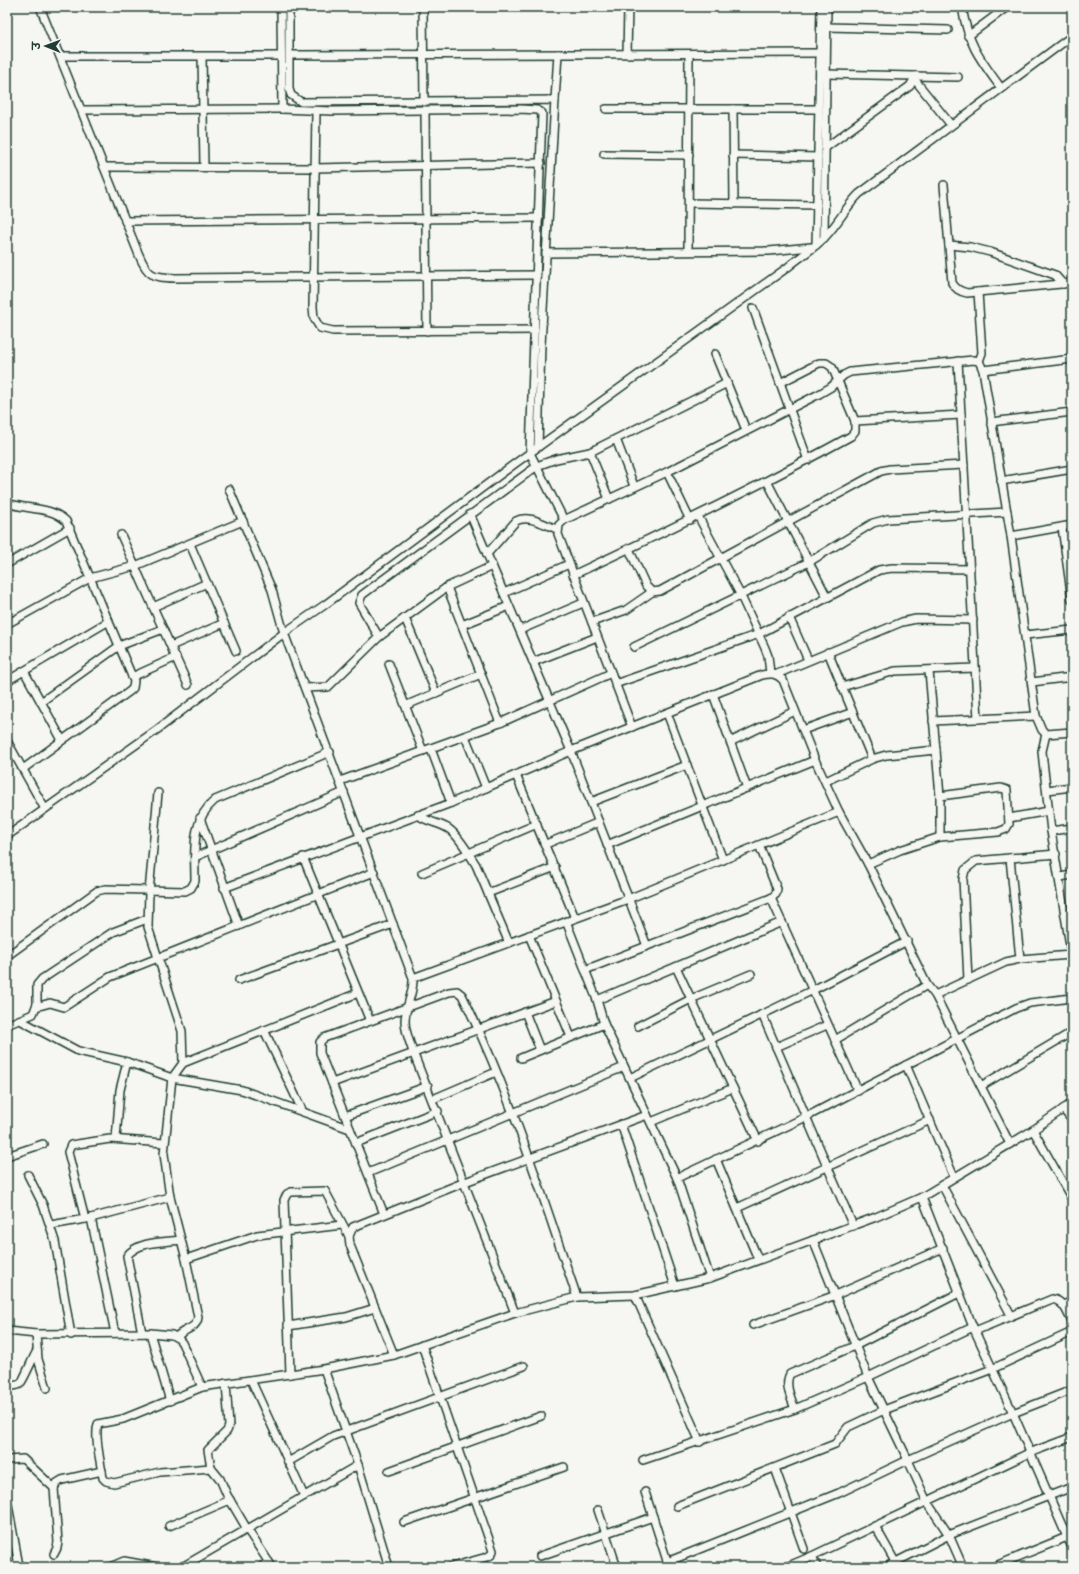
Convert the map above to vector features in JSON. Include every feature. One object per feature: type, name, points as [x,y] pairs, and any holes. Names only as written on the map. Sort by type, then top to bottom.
[{"type":"street","points":[[40,7],[144,267],[153,275],[175,278],[537,275]]},
{"type":"street","points":[[281,7],[282,109]]},
{"type":"street","points":[[290,7],[291,95],[301,102],[555,100]]},
{"type":"street","points":[[424,7],[424,102]]},
{"type":"street","points":[[628,7],[628,54]]},
{"type":"street","points":[[814,246],[817,205],[821,7]]},
{"type":"street","points":[[824,238],[827,7]]},
{"type":"street","points":[[962,7],[968,36],[978,57],[1001,88]]},
{"type":"street","points":[[968,36],[1007,7]]},
{"type":"street","points":[[827,28],[948,30]]},
{"type":"street","points":[[7,836],[158,729],[284,633],[326,604],[538,447],[788,267],[824,238],[835,225],[843,211],[859,194],[1072,36]]},
{"type":"street","points":[[290,55],[820,53]]},
{"type":"street","points":[[538,447],[546,253],[558,54]]},
{"type":"street","points":[[688,251],[689,54]]},
{"type":"street","points":[[60,56],[281,56]]},
{"type":"street","points":[[202,57],[204,166]]},
{"type":"street","points":[[826,74],[915,78],[958,77]]},
{"type":"street","points":[[915,78],[952,125]]},
{"type":"street","points":[[825,148],[904,91],[915,78]]},
{"type":"street","points":[[606,109],[819,110]]},
{"type":"street","points":[[733,109],[734,204]]},
{"type":"street","points":[[82,110],[540,110],[543,119],[530,453],[564,520]]},
{"type":"street","points":[[316,111],[313,221],[314,318],[316,324],[324,330],[535,330]]},
{"type":"street","points":[[425,111],[427,331]]},
{"type":"street","points":[[604,154],[689,155]]},
{"type":"street","points":[[734,155],[818,156]]},
{"type":"street","points":[[104,167],[204,166],[315,168],[541,163]]},
{"type":"street","points":[[944,185],[952,283],[960,292],[967,293],[1072,283]]},
{"type":"street","points":[[689,203],[817,205]]},
{"type":"street","points":[[125,221],[313,221],[539,218]]},
{"type":"street","points":[[948,245],[970,247],[990,252],[1055,275],[1063,284]]},
{"type":"street","points":[[546,253],[784,250],[814,246]]},
{"type":"street","points":[[978,292],[982,353],[979,361],[983,370],[1011,536],[1036,716],[1042,730],[1046,734]]},
{"type":"street","points":[[753,308],[808,460]]},
{"type":"street","points":[[715,354],[746,430]]},
{"type":"street","points":[[983,370],[1072,359]]},
{"type":"street","points":[[557,529],[564,520],[634,486],[667,472],[831,387],[837,380],[850,372],[958,361],[979,361]]},
{"type":"street","points":[[958,361],[978,719]]},
{"type":"street","points":[[574,575],[690,520],[808,460],[851,436],[855,431],[855,421],[832,368],[826,363],[819,363],[780,383]]},
{"type":"street","points":[[379,637],[361,609],[359,603],[362,595],[470,514],[537,466],[556,459],[590,452],[727,383]]},
{"type":"street","points":[[991,422],[1072,412]]},
{"type":"street","points":[[855,421],[961,415]]},
{"type":"street","points":[[616,439],[634,486]]},
{"type":"street","points":[[590,452],[609,499]]},
{"type":"street","points":[[592,622],[626,610],[652,592],[660,591],[788,523],[881,471],[890,469],[964,465]]},
{"type":"street","points":[[1001,481],[1072,469]]},
{"type":"street","points":[[667,472],[690,520]]},
{"type":"street","points":[[767,481],[827,597]]},
{"type":"street","points":[[229,488],[272,590],[284,633],[330,752],[413,978],[414,986],[405,1020],[413,1052],[438,1111],[515,1313]]},
{"type":"street","points":[[7,503],[17,507],[55,513],[66,521],[109,621],[134,685],[130,691],[23,769]]},
{"type":"street","points":[[634,647],[740,594],[809,562],[873,523],[888,519],[1007,512]]},
{"type":"street","points":[[470,514],[571,751],[647,946]]},
{"type":"street","points":[[698,516],[740,594],[759,634],[768,656],[773,674],[783,680],[815,760],[826,781],[838,812],[868,864],[927,984],[935,995],[1010,1144]]},
{"type":"street","points":[[487,554],[516,521],[521,518],[557,529]]},
{"type":"street","points":[[7,624],[90,578],[135,566],[243,521]]},
{"type":"street","points":[[1011,536],[1072,525]]},
{"type":"street","points":[[1062,527],[1071,583],[1072,600]]},
{"type":"street","points":[[7,564],[70,528]]},
{"type":"street","points":[[557,529],[583,603],[592,622],[632,726]]},
{"type":"street","points":[[121,535],[188,684]]},
{"type":"street","points":[[190,544],[236,651]]},
{"type":"street","points":[[629,549],[646,586],[652,592]]},
{"type":"street","points":[[504,593],[569,564]]},
{"type":"street","points":[[305,688],[328,687],[379,637],[447,587],[492,566]]},
{"type":"street","points":[[615,684],[759,634],[879,570],[892,568],[970,569]]},
{"type":"street","points":[[153,607],[207,583]]},
{"type":"street","points":[[447,587],[500,723]]},
{"type":"street","points":[[520,630],[583,603]]},
{"type":"street","points":[[462,625],[509,606]]},
{"type":"street","points":[[790,617],[808,660]]},
{"type":"street","points":[[405,618],[436,693]]},
{"type":"street","points":[[224,888],[303,857],[451,803],[632,726],[713,694],[773,674],[902,622],[916,619],[973,620]]},
{"type":"street","points":[[7,681],[109,621]]},
{"type":"street","points":[[171,646],[224,623]]},
{"type":"street","points":[[41,702],[119,646],[163,629]]},
{"type":"street","points":[[1025,635],[1072,630]]},
{"type":"street","points":[[533,662],[597,637]]},
{"type":"street","points":[[828,652],[872,759]]},
{"type":"street","points":[[132,677],[176,657]]},
{"type":"street","points":[[389,664],[451,803]]},
{"type":"street","points":[[842,687],[895,671],[929,671],[975,668]]},
{"type":"street","points":[[24,671],[62,740]]},
{"type":"street","points":[[929,671],[940,796],[940,837]]},
{"type":"street","points":[[340,781],[500,723],[550,702],[611,673]]},
{"type":"street","points":[[407,706],[481,674]]},
{"type":"street","points":[[1032,682],[1072,677]]},
{"type":"street","points":[[713,694],[747,788]]},
{"type":"street","points":[[730,742],[795,711]]},
{"type":"street","points":[[803,730],[853,712]]},
{"type":"street","points":[[667,713],[723,860]]},
{"type":"street","points":[[933,721],[1036,716]]},
{"type":"street","points":[[1046,734],[1072,732]]},
{"type":"street","points":[[935,995],[1006,962],[1020,959],[1072,956],[1070,928],[1051,830],[1042,751],[1046,734]]},
{"type":"street","points":[[465,736],[486,788]]},
{"type":"street","points":[[7,741],[45,809]]},
{"type":"street","points":[[826,781],[872,759],[886,755],[936,750]]},
{"type":"street","points":[[7,956],[97,891],[105,889],[149,892],[185,891],[191,888],[195,881],[196,828],[200,818],[215,800],[330,752]]},
{"type":"street","points":[[607,844],[815,760]]},
{"type":"street","points":[[591,802],[687,765]]},
{"type":"street","points":[[516,775],[546,844],[575,918]]},
{"type":"street","points":[[1047,790],[1072,786]]},
{"type":"street","points":[[868,864],[900,850],[940,837],[998,832],[1006,829],[1009,824],[1007,790],[1001,788],[940,796]]},
{"type":"street","points":[[195,857],[344,792]]},
{"type":"street","points":[[158,793],[147,919],[150,933],[182,1031],[183,1063]]},
{"type":"street","points":[[1009,818],[1049,811]]},
{"type":"street","points":[[413,978],[628,898],[759,846],[838,812]]},
{"type":"street","points":[[418,815],[424,820],[448,828],[469,854],[476,865],[509,942]]},
{"type":"street","points":[[200,818],[224,888],[239,926]]},
{"type":"street","points":[[546,844],[598,822]]},
{"type":"street","points":[[422,873],[537,824]]},
{"type":"street","points":[[1051,830],[1072,828]]},
{"type":"street","points":[[585,970],[771,898],[776,894],[777,889],[759,846]]},
{"type":"street","points":[[968,980],[963,880],[965,870],[976,861],[1056,854]]},
{"type":"street","points":[[303,857],[370,1021]]},
{"type":"street","points":[[1010,858],[1020,959]]},
{"type":"street","points":[[488,892],[555,867]]},
{"type":"street","points":[[36,1007],[50,1003],[63,1008],[105,980],[374,872]]},
{"type":"street","points":[[1060,877],[1072,876]]},
{"type":"street","points":[[771,898],[858,1091]]},
{"type":"street","points":[[7,1025],[33,1014],[36,1007],[37,985],[42,979],[113,932],[132,923],[147,919]]},
{"type":"street","points":[[566,922],[597,1000],[604,1024],[677,1178],[710,1278]]},
{"type":"street","points":[[597,1000],[782,922]]},
{"type":"street","points":[[239,980],[393,924]]},
{"type":"street","points":[[529,935],[571,1037]]},
{"type":"street","points":[[630,1078],[813,990],[907,941]]},
{"type":"street","points":[[676,967],[758,1141]]},
{"type":"street","points":[[638,1026],[691,999],[751,974]]},
{"type":"street","points":[[835,1040],[927,984]]},
{"type":"street","points":[[384,1214],[318,1047],[324,1038],[450,992],[457,991],[462,995],[479,1029],[496,1072],[529,1158],[577,1297]]},
{"type":"street","points":[[176,1336],[186,1328],[195,1326],[198,1317],[186,1259],[170,1197],[164,1144],[172,1078],[183,1063],[358,993]]},
{"type":"street","points":[[677,1178],[758,1141],[858,1091],[956,1038],[1016,1008],[1030,1003],[1072,998]]},
{"type":"street","points":[[332,1083],[413,1052],[556,1001]]},
{"type":"street","points":[[525,1012],[540,1050]]},
{"type":"street","points":[[762,1014],[853,1226]]},
{"type":"street","points":[[20,1020],[78,1050],[127,1062],[172,1078],[242,1090],[350,1129]]},
{"type":"street","points":[[520,1058],[604,1024]]},
{"type":"street","points":[[776,1047],[827,1025]]},
{"type":"street","points":[[264,1030],[303,1112]]},
{"type":"street","points":[[981,1086],[1072,1032]]},
{"type":"street","points":[[116,1139],[120,1090],[127,1062]]},
{"type":"street","points":[[906,1065],[954,1178]]},
{"type":"street","points":[[368,1173],[449,1141],[512,1113],[624,1067]]},
{"type":"street","points":[[433,1099],[496,1072]]},
{"type":"street","points":[[345,1116],[428,1086]]},
{"type":"street","points":[[651,1122],[733,1088]]},
{"type":"street","points":[[211,1468],[160,1472],[110,1483],[103,1478],[97,1429],[98,1424],[123,1419],[202,1387],[324,1369],[394,1355],[515,1313],[577,1297],[635,1295],[710,1278],[758,1259],[853,1226],[922,1197],[1033,1130],[1072,1103]]},
{"type":"street","points":[[1063,1109],[1072,1120]]},
{"type":"street","points":[[356,1143],[438,1111]]},
{"type":"street","points":[[349,1236],[353,1227],[384,1214],[465,1182],[647,1115]]},
{"type":"street","points":[[737,1208],[930,1120]]},
{"type":"street","points":[[621,1124],[675,1286]]},
{"type":"street","points":[[1033,1130],[1072,1200]]},
{"type":"street","points":[[115,1333],[88,1219],[68,1147],[71,1145],[116,1139],[164,1144]]},
{"type":"street","points":[[7,1156],[43,1144]]},
{"type":"street","points":[[716,1159],[758,1259]]},
{"type":"street","points":[[28,1175],[44,1205],[51,1225],[71,1335]]},
{"type":"street","points":[[942,1185],[1011,1315]]},
{"type":"street","points":[[290,1374],[284,1200],[287,1194],[291,1192],[325,1191],[329,1195],[342,1225],[349,1236],[350,1245],[394,1355]]},
{"type":"street","points":[[51,1225],[88,1219],[170,1197]]},
{"type":"street","points":[[922,1197],[974,1329],[1013,1413],[1029,1453],[1070,1536],[1072,1547]]},
{"type":"street","points":[[186,1259],[257,1235],[342,1225]]},
{"type":"street","points":[[170,1401],[146,1333],[127,1256],[131,1250],[138,1247],[181,1240]]},
{"type":"street","points":[[813,1240],[857,1345],[868,1377],[927,1502],[949,1535],[964,1567]]},
{"type":"street","points":[[754,1325],[836,1296],[943,1248]]},
{"type":"street","points":[[795,1409],[787,1379],[790,1374],[857,1345],[959,1293]]},
{"type":"street","points":[[635,1295],[700,1442]]},
{"type":"street","points":[[644,1460],[795,1409],[974,1329],[1052,1299],[1058,1300],[1064,1305],[1072,1322]]},
{"type":"street","points":[[1064,1305],[1072,1301]]},
{"type":"street","points":[[288,1326],[346,1317],[375,1308]]},
{"type":"street","points":[[7,1331],[36,1334],[71,1335],[146,1333],[176,1336],[182,1343],[202,1387]]},
{"type":"street","points":[[677,1506],[835,1444],[848,1427],[884,1410],[992,1369],[1072,1332]]},
{"type":"street","points":[[36,1334],[37,1351],[47,1388]]},
{"type":"street","points":[[422,1345],[494,1551],[487,1557],[454,1566]]},
{"type":"street","points":[[7,1386],[17,1385],[24,1381],[29,1363],[37,1351]]},
{"type":"street","points":[[288,1462],[324,1440],[346,1431],[524,1366]]},
{"type":"street","points":[[324,1369],[358,1465],[389,1567]]},
{"type":"street","points":[[251,1380],[304,1496]]},
{"type":"street","points":[[226,1384],[229,1426],[227,1431],[208,1450],[211,1468],[220,1479],[230,1500],[270,1565],[261,1567]]},
{"type":"street","points":[[645,1492],[668,1564],[839,1493],[1013,1413],[1072,1390]]},
{"type":"street","points":[[389,1471],[541,1416]]},
{"type":"street","points":[[786,1567],[1029,1453],[1072,1437]]},
{"type":"street","points":[[7,1460],[23,1458],[54,1488]]},
{"type":"street","points":[[182,1567],[358,1465]]},
{"type":"street","points":[[404,1522],[564,1467]]},
{"type":"street","points":[[775,1468],[804,1549]]},
{"type":"street","points":[[54,1554],[58,1542],[54,1488],[57,1483],[62,1480],[102,1471]]},
{"type":"street","points":[[886,1567],[896,1565],[949,1535],[1072,1487]]},
{"type":"street","points":[[7,1499],[22,1566],[7,1563]]},
{"type":"street","points":[[169,1526],[230,1500]]},
{"type":"street","points":[[598,1510],[617,1567]]},
{"type":"street","points":[[540,1556],[653,1517]]},
{"type":"street","points":[[875,1526],[896,1565]]},
{"type":"street","points":[[993,1567],[1070,1536]]},
{"type":"street","points":[[812,1556],[817,1567]]},
{"type":"street","points":[[110,1567],[124,1562],[156,1567]]}]
